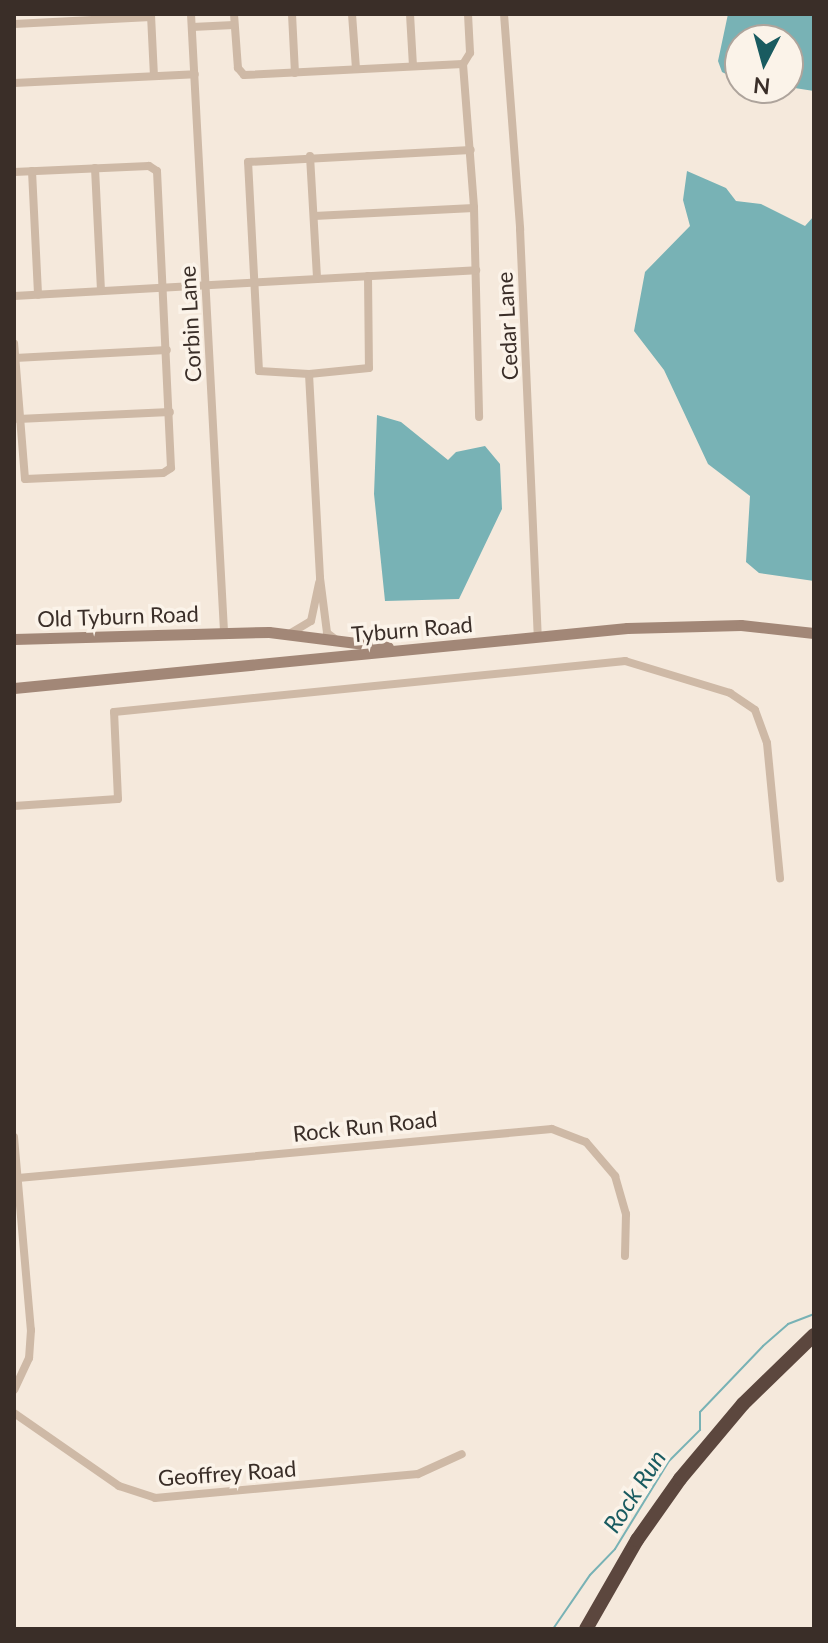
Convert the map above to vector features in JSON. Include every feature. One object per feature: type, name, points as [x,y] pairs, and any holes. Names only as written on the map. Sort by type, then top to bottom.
[{"type":"highway","points":[[586,1629],[637,1540],[695,1460],[814,1335]]},
{"type":"highway","points":[[596,1629],[687,1485],[750,1410],[814,1347]]},
{"type":"main road","name":"Tyburn Road","points":[[14,688],[691,624],[814,633]]},
{"type":"main road","name":"Old Tyburn Road","points":[[14,639],[224,632],[291,633],[409,651]]},
{"type":"street","name":"Corbin Lane","points":[[191,14],[224,632]]},
{"type":"street","points":[[234,14],[240,72],[295,73],[463,64]]},
{"type":"street","points":[[292,14],[295,73]]},
{"type":"street","points":[[352,14],[356,69]]},
{"type":"street","points":[[410,14],[413,66]]},
{"type":"street","points":[[468,14],[470,53],[463,64],[474,208],[479,417]]},
{"type":"street","name":"Cedar Lane","points":[[504,14],[520,229],[538,637]]},
{"type":"street","points":[[14,24],[151,16],[154,76]]},
{"type":"street","points":[[192,27],[234,25]]},
{"type":"street","points":[[14,83],[195,74]]},
{"type":"street","points":[[368,276],[373,361],[369,368],[309,374],[259,371],[252,283],[249,161],[471,150]]},
{"type":"street","points":[[310,156],[317,279]]},
{"type":"street","points":[[14,172],[149,166],[157,171],[170,412],[170,470],[25,479],[14,343]]},
{"type":"street","points":[[95,168],[101,291]]},
{"type":"street","points":[[32,171],[38,295]]},
{"type":"street","points":[[314,216],[474,208]]},
{"type":"street","points":[[14,296],[476,270]]},
{"type":"street","points":[[15,358],[167,350]]},
{"type":"street","points":[[309,374],[320,578],[327,633],[336,639]]},
{"type":"street","points":[[18,419],[170,412]]},
{"type":"street","points":[[291,633],[311,621],[320,578]]},
{"type":"street","points":[[14,806],[118,799],[114,712],[625,661],[730,693],[755,710],[767,743],[780,878]]},
{"type":"street","name":"Rock Run Road","points":[[18,1178],[552,1129],[586,1142],[615,1176],[626,1214],[625,1256]]},
{"type":"street","points":[[14,1137],[31,1343],[14,1390]]},
{"type":"street","name":"Geoffrey Road","points":[[14,1413],[119,1486],[155,1498],[418,1474],[462,1454]]},
{"type":"water","points":[[728,14],[814,14],[814,91],[804,89],[804,24],[726,24]]},
{"type":"water","points":[[724,33],[724,73],[718,61]]},
{"type":"water","points":[[687,171],[726,188],[736,201],[761,204],[805,226],[814,216],[814,581],[759,573],[746,562],[750,496],[708,464],[664,370],[634,331],[645,272],[690,226],[683,200]]},
{"type":"water","points":[[377,415],[401,422],[448,460],[456,452],[485,446],[500,464],[502,509],[459,599],[385,601],[374,494]]},
{"type":"waterway","name":"Rock Run","points":[[553,1629],[590,1575],[615,1549],[669,1461],[700,1430],[700,1412],[788,1324],[814,1314]]}]
